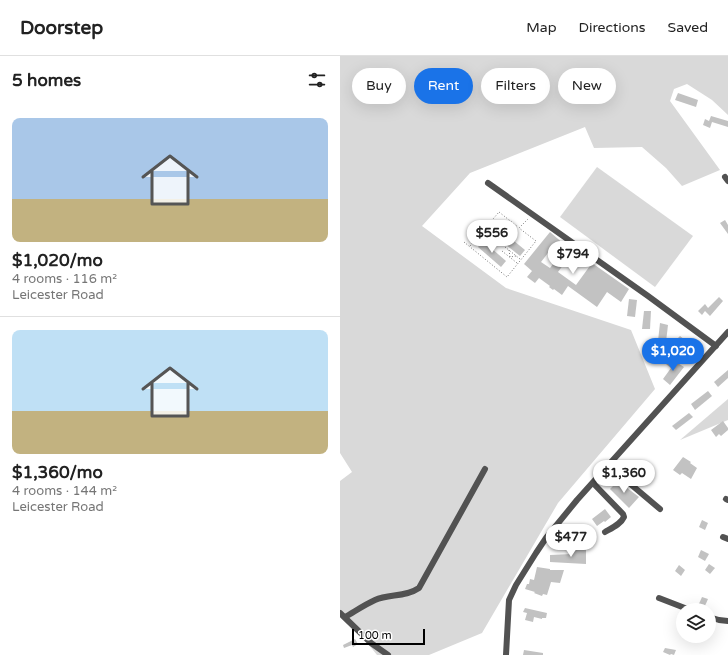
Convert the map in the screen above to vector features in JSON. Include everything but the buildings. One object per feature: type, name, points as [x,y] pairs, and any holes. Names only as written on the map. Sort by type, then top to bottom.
[{"type":"street","points":[[488,183],[716,346]]},
{"type":"street","points":[[506,655],[509,600],[516,585],[546,538],[577,500],[728,332]]},
{"type":"street","points":[[610,463],[628,482],[660,510]]},
{"type":"street","points":[[388,655],[371,643],[342,615],[374,600],[413,592],[419,588],[485,469]]},
{"type":"street","points":[[593,483],[623,514],[624,517],[624,519],[605,532]]},
{"type":"street","points":[[659,598],[676,605]]},
{"type":"street","points":[[716,619],[728,621]]},
{"type":"path","points":[[464,242],[470,247],[507,277],[536,241],[498,212],[470,247]]},
{"type":"path","points":[[519,228],[532,214]]},
{"type":"path","points":[[484,229],[496,240],[489,240]]},
{"type":"path","points":[[488,233],[489,240]]},
{"type":"path","points":[[480,234],[494,244]]},
{"type":"path","points":[[505,247],[521,260]]},
{"type":"path","points":[[509,250],[510,257]]},
{"type":"path","points":[[502,251],[518,264]]},
{"type":"path","points":[[510,257],[516,256]]},
{"type":"shaded area","points":[[340,56],[728,56],[728,115],[712,100],[687,84],[674,89],[670,101],[720,170],[682,186],[666,168],[642,147],[594,148],[585,127],[470,173],[422,226],[506,288],[631,330],[655,389],[558,503],[482,633],[429,655],[377,655],[340,609],[340,481],[352,472],[340,453]]},
{"type":"shaded area","points":[[597,167],[693,236],[655,287],[560,217]]},
{"type":"shaded area","points":[[728,399],[728,420],[680,440]]}]
